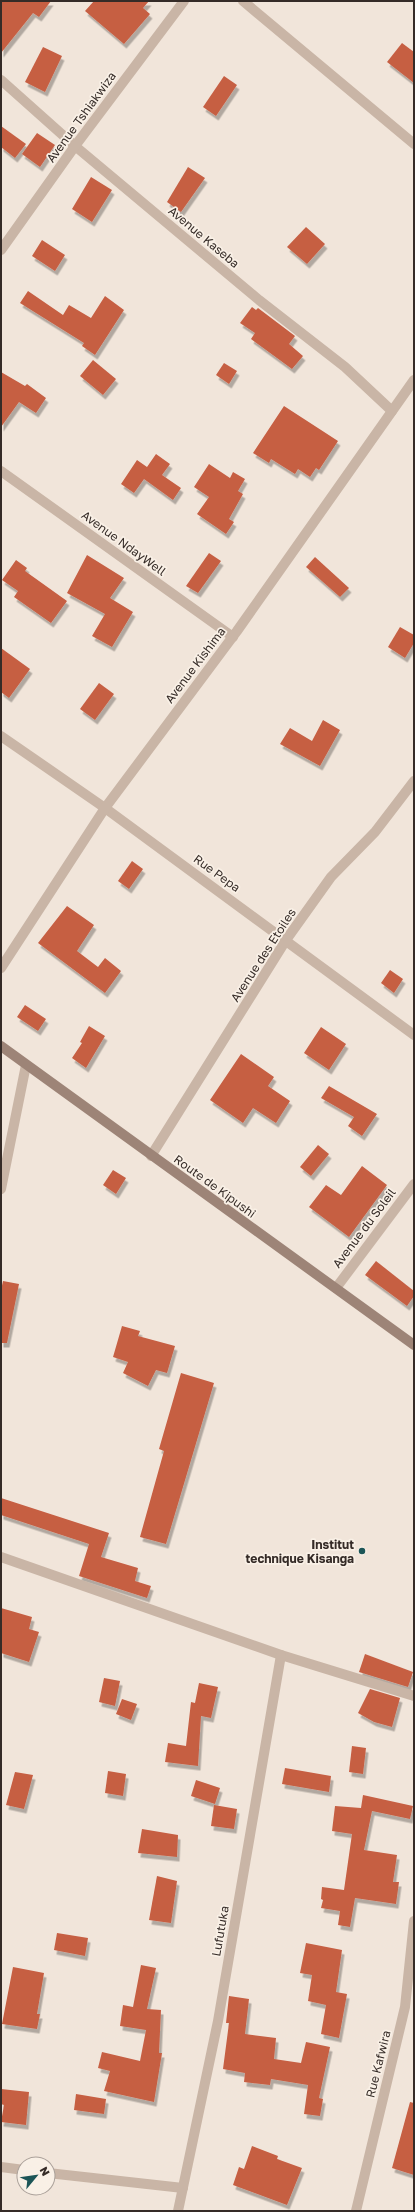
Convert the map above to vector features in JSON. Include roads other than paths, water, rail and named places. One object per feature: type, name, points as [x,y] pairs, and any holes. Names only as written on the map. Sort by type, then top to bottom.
[{"type":"main road","name":"Route de Kipushi","points":[[1,1046],[414,1345]]},
{"type":"street","name":"Avenue Tshiakwiza","points":[[1,250],[75,146],[184,1]]},
{"type":"street","points":[[243,1],[414,144]]},
{"type":"street","name":"Avenue Kaseba","points":[[1,80],[75,146],[259,300],[345,367],[392,411]]},
{"type":"street","name":"Avenue Kishima","points":[[1,968],[105,808],[233,637],[414,380]]},
{"type":"street","name":"Avenue NdayWell","points":[[1,470],[233,637]]},
{"type":"street","name":"Rue Pepa","points":[[1,736],[105,808],[414,1035]]},
{"type":"street","name":"Avenue des Etoiles","points":[[151,1156],[286,940],[331,877],[375,832],[414,781]]},
{"type":"street","points":[[1,1189],[26,1065]]},
{"type":"street","name":"Avenue du Soleil","points":[[336,1288],[414,1184]]},
{"type":"street","points":[[1,1557],[280,1655],[414,1696]]},
{"type":"street","name":"Lufutuka","points":[[178,2211],[218,2021],[280,1655]]},
{"type":"street","name":"Rue Kafwira","points":[[356,2211],[405,2007],[414,1921]]},
{"type":"street","points":[[1,2168],[16,2169]]},
{"type":"street","points":[[56,2174],[183,2188]]},
{"type":"place","name":"Institut technique Kisanga","points":[[362,1551]]}]
